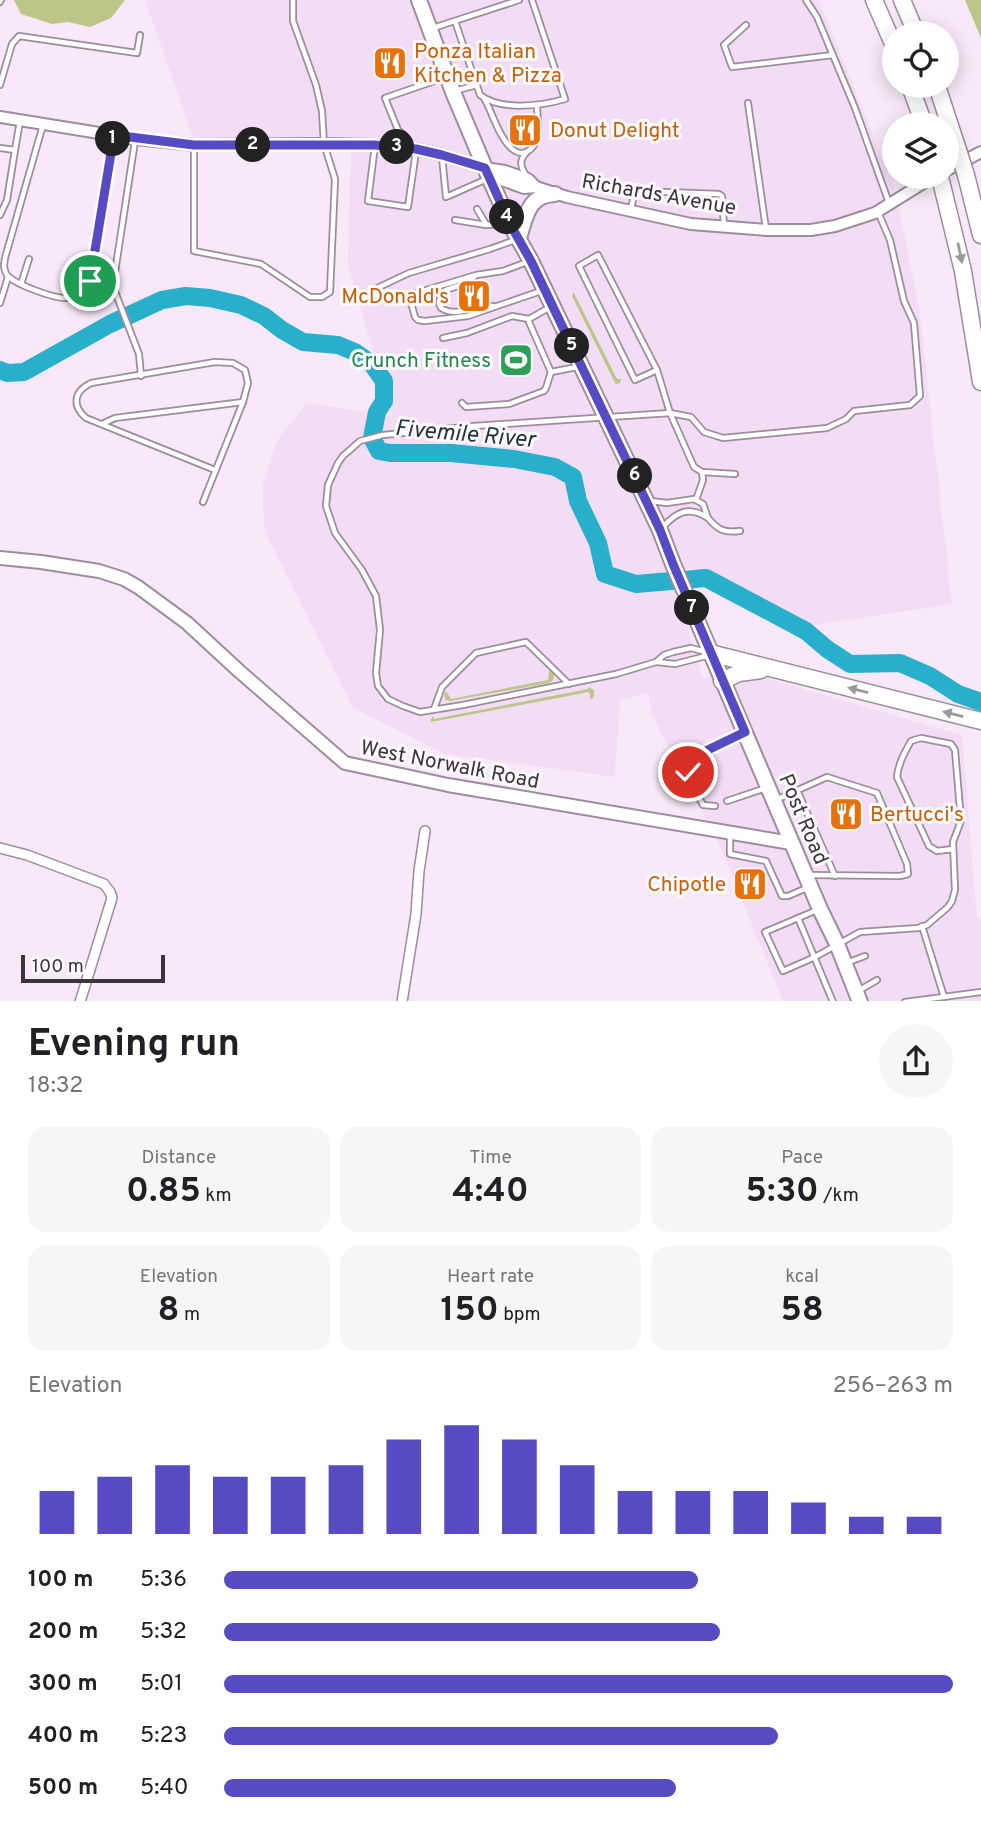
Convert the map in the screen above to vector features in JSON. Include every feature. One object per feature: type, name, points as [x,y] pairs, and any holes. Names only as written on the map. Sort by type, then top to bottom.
[{"type":"highway","points":[[874,0],[883,21]]},
{"type":"highway","points":[[902,0],[911,21]]},
{"type":"highway","points":[[941,98],[966,175],[981,235]]},
{"type":"highway","points":[[941,189],[963,271],[981,382]]},
{"type":"highway","points":[[710,653],[981,721]]},
{"type":"highway","points":[[722,681],[753,670],[791,673]]},
{"type":"main road","name":"Post Road","points":[[419,0],[487,173],[660,530],[858,997]]},
{"type":"main road","points":[[519,238],[531,204],[543,195],[555,194]]},
{"type":"main road","name":"West Norwalk Road","points":[[0,558],[99,571],[138,587],[187,623],[345,763],[448,785],[791,844]]},
{"type":"street","name":"Richards Avenue","points":[[0,117],[136,139],[194,145],[324,144],[416,149],[442,155],[524,188],[532,183],[555,194],[691,224],[724,227],[811,230],[835,226],[877,211],[919,189]]},
{"type":"street","points":[[959,164],[981,152]]},
{"type":"street","points":[[402,1001],[416,914],[425,831]]},
{"type":"street","points":[[0,848],[80,874],[104,884],[110,892],[112,898],[80,1001]]},
{"type":"lane","points":[[194,145],[194,251],[261,264],[310,296],[322,297],[330,292],[335,179],[324,144],[322,111],[308,60],[293,21],[293,0]]},
{"type":"lane","points":[[429,29],[519,0]]},
{"type":"lane","points":[[483,97],[496,103],[532,106],[565,99],[532,0]]},
{"type":"lane","points":[[806,0],[817,17],[855,108],[889,203]]},
{"type":"lane","points":[[455,21],[480,94],[501,134],[512,150],[527,152]]},
{"type":"lane","points":[[746,25],[724,45],[732,67],[833,55]]},
{"type":"lane","points":[[0,85],[12,44],[19,36],[137,52],[140,35]]},
{"type":"lane","points":[[401,148],[402,134],[385,98],[447,76]]},
{"type":"lane","points":[[453,92],[477,85]]},
{"type":"lane","points":[[748,103],[766,230]]},
{"type":"lane","points":[[532,183],[521,164],[522,157],[534,146],[537,139],[537,105]]},
{"type":"lane","points":[[0,215],[7,200],[20,121]]},
{"type":"lane","points":[[43,125],[4,268],[8,277],[20,284],[56,297],[82,295],[90,281],[114,135]]},
{"type":"lane","points":[[136,139],[114,289],[139,354],[141,376]]},
{"type":"lane","points":[[375,145],[368,201],[408,207],[416,149]]},
{"type":"lane","points":[[0,148],[15,150]]},
{"type":"lane","points":[[442,155],[446,197],[467,188],[487,173]]},
{"type":"lane","points":[[467,188],[472,197]]},
{"type":"lane","points":[[630,210],[635,192],[639,191],[719,194],[722,196],[724,227]]},
{"type":"lane","points":[[458,193],[462,202]]},
{"type":"lane","points":[[477,209],[486,225]]},
{"type":"lane","points":[[710,653],[675,664],[656,662],[569,684],[420,712],[388,699],[378,686],[376,673],[380,630],[376,596],[362,570],[335,533],[328,515],[326,495],[332,474],[343,456],[360,441],[383,435],[670,413],[691,417],[704,432],[723,438],[827,428],[846,419],[854,411],[911,405],[920,396],[914,323],[904,301],[890,240],[877,211]]},
{"type":"lane","points":[[467,214],[472,222]]},
{"type":"lane","points":[[455,220],[486,225],[510,224]]},
{"type":"lane","points":[[375,289],[409,273],[519,238]]},
{"type":"lane","points":[[657,370],[635,380],[579,266],[598,255],[657,370],[670,413],[694,467],[702,472],[735,474]]},
{"type":"lane","points":[[20,284],[29,259]]},
{"type":"lane","points":[[531,261],[413,294],[410,299],[415,317],[425,321],[468,316],[545,290]]},
{"type":"lane","points":[[476,275],[470,283],[441,293],[441,308],[451,313],[497,306]]},
{"type":"lane","points":[[0,303],[8,277]]},
{"type":"lane","points":[[443,338],[467,333],[512,316],[530,319],[552,306]]},
{"type":"lane","points":[[461,403],[466,407],[509,404],[544,391],[551,372],[530,319]]},
{"type":"lane","points":[[202,502],[243,402],[248,383],[245,370],[233,363],[215,362],[91,383],[79,392],[76,402],[86,418],[215,470]]},
{"type":"lane","points":[[551,372],[582,366]]},
{"type":"lane","points":[[101,424],[115,418],[243,402]]},
{"type":"lane","points":[[696,500],[703,480],[702,472]]},
{"type":"lane","points":[[646,500],[667,503],[684,499],[696,500],[703,504],[708,518]]},
{"type":"lane","points":[[660,530],[672,517],[684,511],[700,512],[717,528],[728,532],[740,531]]},
{"type":"lane","points":[[434,710],[442,687],[476,653],[526,642],[569,684]]},
{"type":"lane","points":[[656,662],[664,655],[691,648],[710,653]]},
{"type":"lane","points":[[715,806],[703,805],[688,772],[688,764],[691,758],[745,732]]},
{"type":"lane","points":[[820,909],[765,932],[783,971],[860,932],[918,929],[952,901],[955,887],[953,842],[961,821],[955,750],[951,744],[921,738],[911,741],[897,777],[929,846],[937,850],[953,849]]},
{"type":"lane","points":[[727,801],[797,790],[827,777],[877,793],[907,864],[908,874],[835,876],[808,881],[788,896],[782,896],[766,861],[730,854],[730,833]]},
{"type":"lane","points":[[797,790],[835,876]]},
{"type":"lane","points":[[798,918],[833,1001]]},
{"type":"lane","points":[[922,926],[944,996]]},
{"type":"lane","points":[[845,964],[865,956]]},
{"type":"lane","points":[[858,997],[877,980]]},
{"type":"lane","points":[[912,1001],[981,992]]},
{"type":"shaded area","points":[[145,0],[819,0],[882,158],[882,189],[894,189],[896,193],[919,308],[952,604],[808,626],[720,578],[690,569],[669,568],[703,679],[731,668],[962,735],[977,918],[981,918],[981,1001],[783,1001],[720,846],[652,715],[648,693],[620,700],[615,777],[445,754],[353,708],[265,532],[263,507],[263,485],[273,452],[280,436],[307,403],[392,416],[348,265],[351,147],[193,138]]},
{"type":"green space","points":[[14,0],[125,0],[111,18],[90,27],[68,22],[52,24],[21,14]]},
{"type":"green space","points":[[965,0],[981,0],[981,38]]},
{"type":"green space","points":[[573,293],[617,379],[621,379],[620,383],[616,384],[614,381],[572,296]]},
{"type":"green space","points":[[549,671],[554,675],[549,683],[450,701],[444,696],[446,691],[451,699],[548,680]]},
{"type":"green space","points":[[588,687],[594,690],[591,700],[589,692],[431,722],[433,716],[434,719]]},
{"type":"waterway","name":"Fivemile River","points":[[0,370],[7,373],[24,372],[110,324],[162,300],[186,296],[241,305],[264,316],[303,342],[338,345],[355,352],[372,364],[384,381],[384,401],[377,412],[372,438],[379,451],[451,453],[514,459],[555,467],[573,477],[578,501],[598,543],[605,574],[636,584],[706,578],[806,631],[850,664],[900,663],[930,676],[958,694],[981,702]]},
{"type":"place","name":"Ponza Italian Kitchen & Pizza","points":[[390,63]]},
{"type":"place","name":"Donut Delight","points":[[525,130]]},
{"type":"place","name":"McDonald's","points":[[474,296]]},
{"type":"place","name":"Crunch Fitness","points":[[516,360]]},
{"type":"place","name":"Bertucci's","points":[[846,814]]},
{"type":"place","name":"Chipotle","points":[[750,884]]},
{"type":"route","points":[[90,281],[114,135],[194,145],[375,145],[416,149],[485,168],[660,530],[745,732],[691,758],[688,772]]}]
